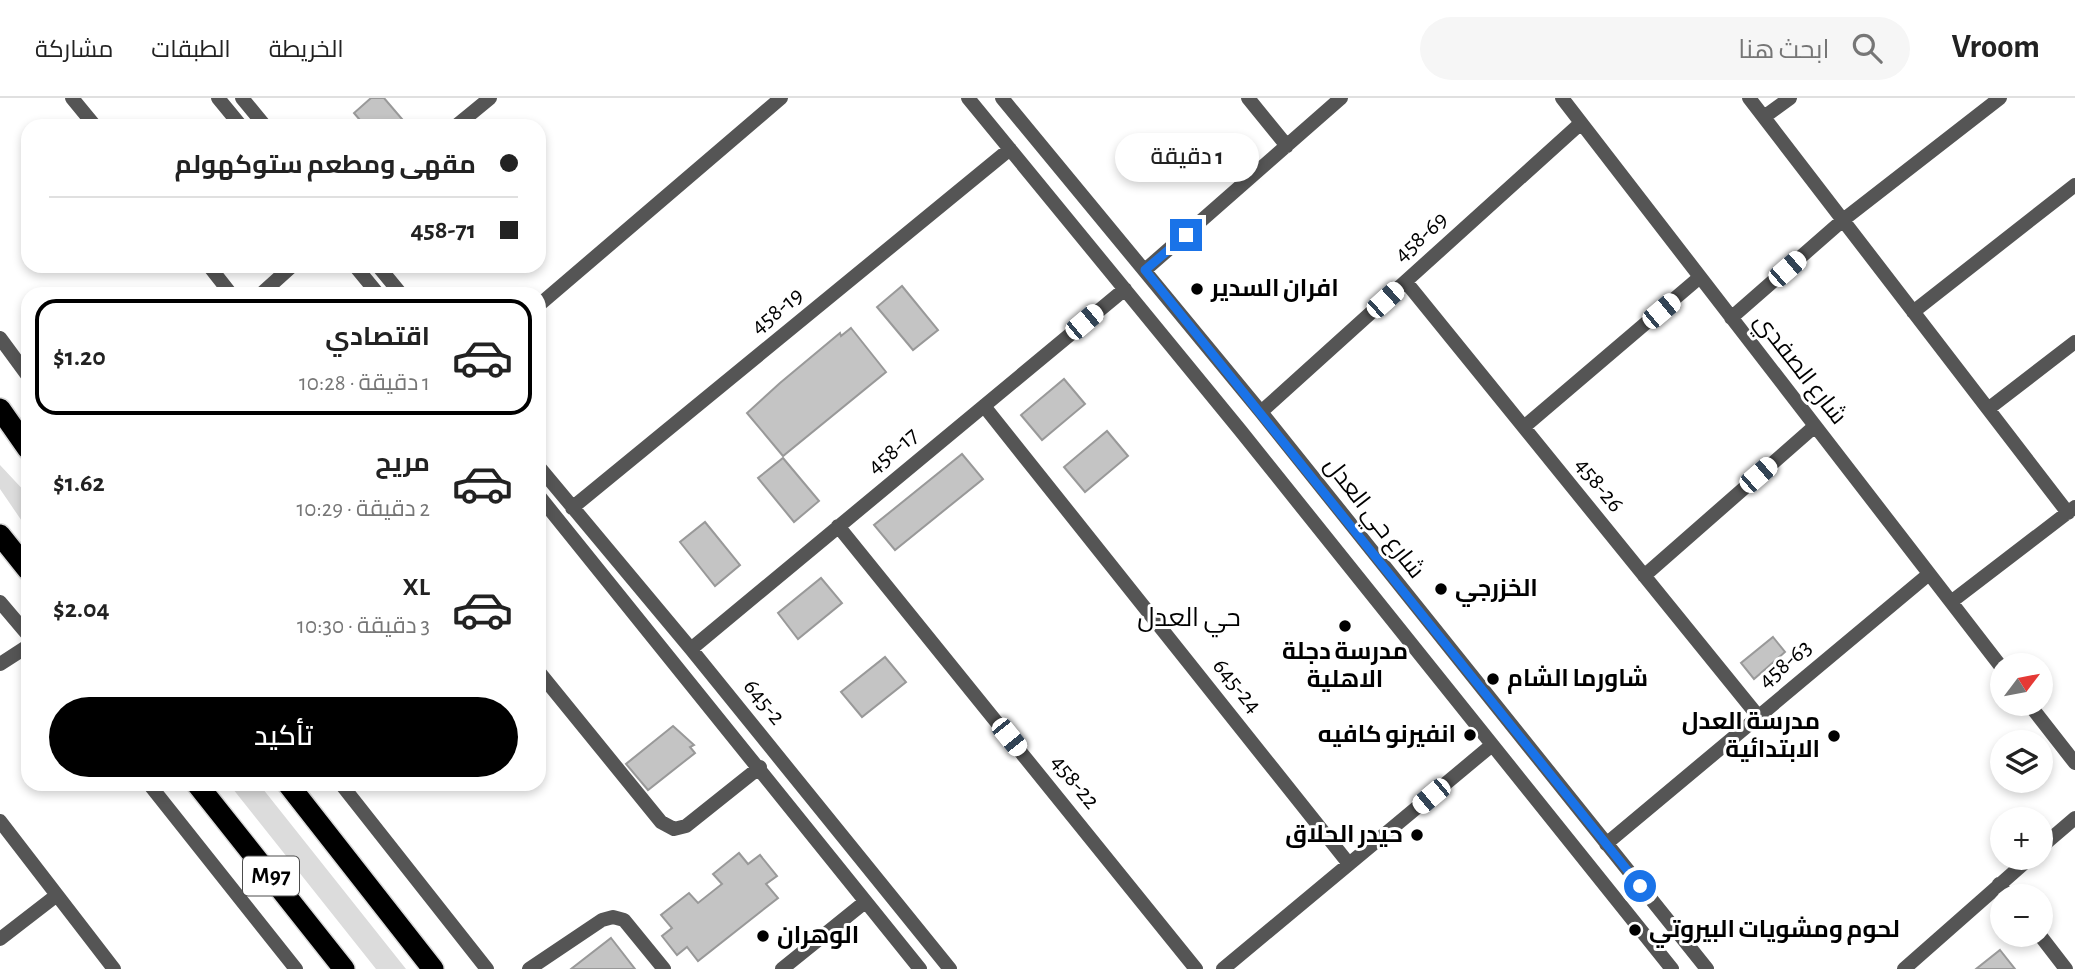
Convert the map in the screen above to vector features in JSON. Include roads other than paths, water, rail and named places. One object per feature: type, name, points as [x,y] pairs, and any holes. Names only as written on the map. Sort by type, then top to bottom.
[{"type":"highway","points":[[0,409],[21,440]]},
{"type":"highway","points":[[0,421],[21,444]]},
{"type":"highway","points":[[0,535],[21,561]]},
{"type":"highway","name":"M97","points":[[203,791],[344,969]]},
{"type":"highway","name":"M97","points":[[293,791],[433,969]]},
{"type":"street","points":[[72,98],[89,119]]},
{"type":"street","points":[[218,98],[235,119]]},
{"type":"street","points":[[242,98],[259,119]]},
{"type":"street","points":[[546,299],[780,98]]},
{"type":"street","name":"شارع حي العدل","points":[[968,98],[1672,969]]},
{"type":"street","name":"شارع حي العدل","points":[[1002,98],[1261,412],[1707,969]]},
{"type":"street","points":[[1248,98],[1287,145]]},
{"type":"street","points":[[1145,270],[1341,98]]},
{"type":"street","name":"شارع الصفدي","points":[[1562,98],[1990,653]]},
{"type":"street","points":[[1749,98],[1988,410],[2071,510],[1951,602]]},
{"type":"street","points":[[1764,117],[1790,98]]},
{"type":"street","points":[[1731,318],[1843,220],[2000,98]]},
{"type":"street","points":[[464,119],[486,99]]},
{"type":"street","name":"458-69","points":[[1261,412],[1581,123]]},
{"type":"street","name":"458-19","points":[[572,508],[1010,149]]},
{"type":"street","points":[[1913,312],[2075,185]]},
{"type":"street","points":[[214,273],[226,287]]},
{"type":"street","points":[[269,287],[284,273]]},
{"type":"street","points":[[361,273],[372,287]]},
{"type":"street","points":[[384,273],[395,287]]},
{"type":"street","points":[[1524,427],[1700,277]]},
{"type":"street","name":"458-26","points":[[1406,282],[1758,716]]},
{"type":"street","name":"458-17","points":[[691,649],[1125,289]]},
{"type":"street","points":[[0,338],[21,366]]},
{"type":"street","points":[[1988,410],[2075,342]]},
{"type":"street","name":"645-24","points":[[984,405],[1349,864]]},
{"type":"street","points":[[1644,576],[1815,426]]},
{"type":"street","name":"645-2","points":[[546,476],[691,649],[950,969]]},
{"type":"street","name":"645-2","points":[[546,505],[920,969]]},
{"type":"street","name":"458-22","points":[[838,526],[1196,969]]},
{"type":"street","name":"458-63","points":[[1606,844],[1929,573]]},
{"type":"street","points":[[0,602],[21,627]]},
{"type":"street","points":[[1422,658],[1441,640]]},
{"type":"street","points":[[0,664],[21,650]]},
{"type":"street","points":[[546,680],[661,821],[674,829],[686,826],[760,767]]},
{"type":"street","points":[[2038,716],[2075,763]]},
{"type":"street","points":[[1223,969],[1492,745]]},
{"type":"street","points":[[155,791],[296,969]]},
{"type":"street","points":[[347,791],[487,969]]},
{"type":"street","points":[[2053,837],[2075,818]]},
{"type":"street","points":[[0,821],[114,969]]},
{"type":"street","points":[[2009,884],[2020,870]]},
{"type":"street","points":[[0,939],[57,895]]},
{"type":"street","points":[[1904,969],[1990,901]]},
{"type":"street","points":[[782,969],[865,902]]},
{"type":"street","points":[[529,969],[602,920],[613,917],[624,920],[664,969]]},
{"type":"street","points":[[2049,947],[2066,969]]},
{"type":"place","name":"افران السدير","points":[[1197,289]]},
{"type":"place","name":"الخزرجي","points":[[1441,589]]},
{"type":"place","name":"مدرسة دجلة الاهلية","points":[[1345,626]]},
{"type":"place","name":"شاورما الشام","points":[[1493,679]]},
{"type":"place","name":"انفيرنو كافيه","points":[[1470,735]]},
{"type":"place","name":"مدرسة العدل الابتدائية","points":[[1834,736]]},
{"type":"place","name":"حيدر الحلاق","points":[[1417,835]]},
{"type":"place","name":"لحوم ومشويات البيروتي","points":[[1635,930]]},
{"type":"place","name":"الوهران","points":[[763,936]]},
{"type":"district","name":"حي العدل","points":[[1189,618]]}]
